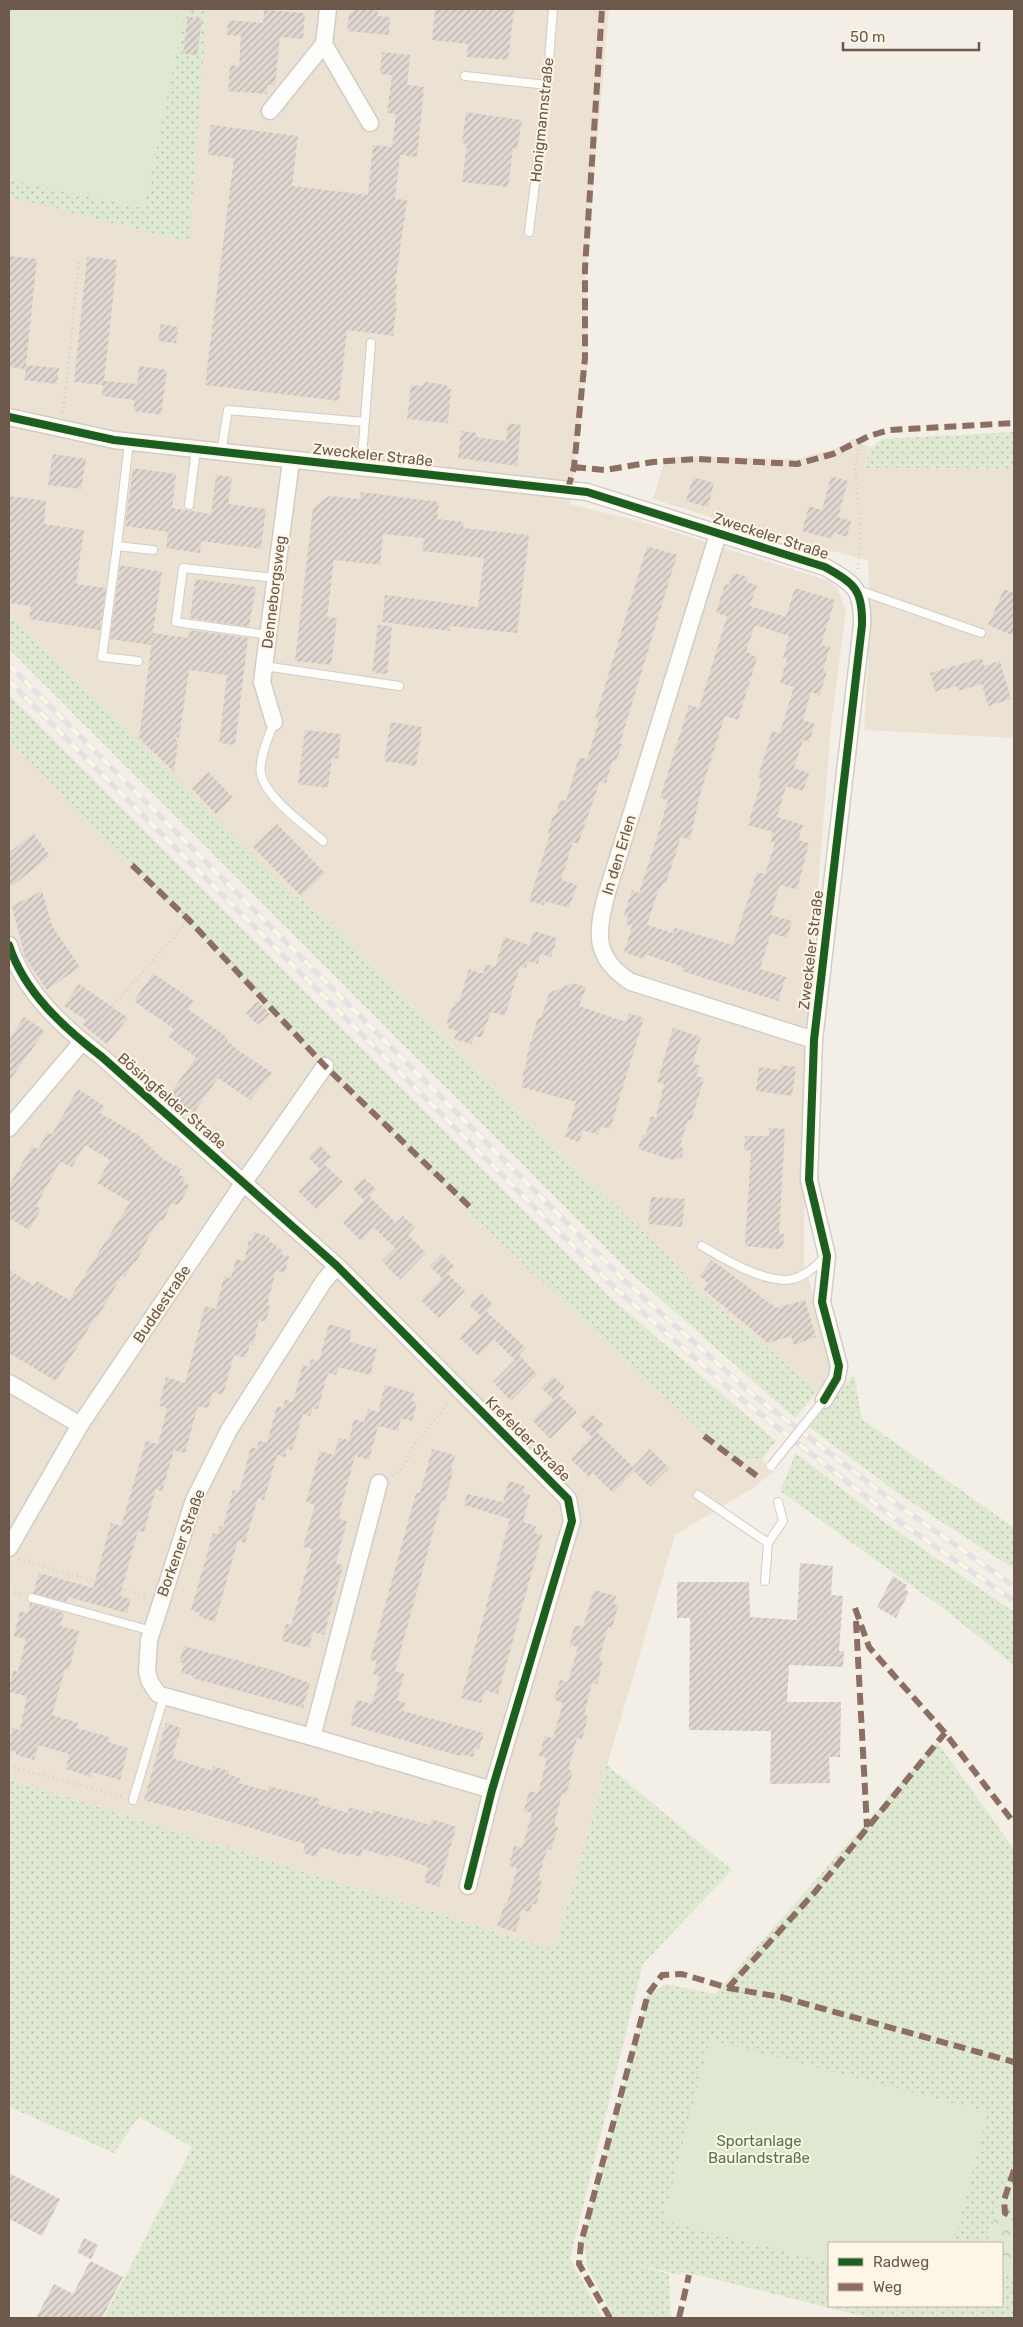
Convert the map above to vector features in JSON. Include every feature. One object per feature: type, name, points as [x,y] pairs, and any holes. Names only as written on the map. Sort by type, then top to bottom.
[{"type":"street","points":[[270,111],[324,44],[328,9]]},
{"type":"street","points":[[324,44],[370,123]]},
{"type":"street","name":"Zweckeler Straße","points":[[9,417],[130,442],[587,492],[825,566],[842,576],[856,589],[862,604],[862,624],[814,1040],[809,1180],[827,1256],[822,1283],[822,1302],[839,1366],[837,1378],[824,1400]]},
{"type":"street","name":"Denneborgsweg","points":[[274,722],[262,682],[291,461]]},
{"type":"street","name":"In den Erlen","points":[[718,534],[607,892],[599,929],[601,951],[618,974],[630,982],[814,1040]]},
{"type":"street","name":"Bösingfelder Straße","points":[[9,945],[12,954],[36,996],[82,1042],[244,1182]]},
{"type":"street","points":[[9,1128],[82,1042]]},
{"type":"street","name":"Buddestraße","points":[[13,1554],[80,1425],[244,1182],[325,1066]]},
{"type":"street","name":"Krefelder Straße","points":[[244,1182],[337,1266],[568,1499],[572,1521],[492,1790],[468,1886]]},
{"type":"street","name":"Borkener Straße","points":[[164,1696],[158,1694],[150,1682],[147,1671],[149,1640],[194,1500],[230,1430],[324,1281],[337,1266]]},
{"type":"street","points":[[9,1383],[80,1425]]},
{"type":"street","points":[[312,1737],[379,1483]]},
{"type":"street","points":[[164,1696],[492,1790]]},
{"type":"lane","name":"Honigmannstraße","points":[[529,232],[547,85],[553,9]]},
{"type":"lane","points":[[465,76],[547,85]]},
{"type":"lane","points":[[361,468],[371,343]]},
{"type":"lane","points":[[221,452],[228,410],[364,422]]},
{"type":"lane","points":[[130,442],[102,656],[138,662]]},
{"type":"lane","points":[[189,505],[196,450]]},
{"type":"lane","points":[[117,546],[153,550]]},
{"type":"lane","points":[[268,635],[176,622],[177,613],[183,568],[275,578]]},
{"type":"lane","name":"Zweckeler Straße","points":[[856,589],[981,633]]},
{"type":"lane","points":[[264,666],[399,686]]},
{"type":"lane","points":[[274,722],[264,748],[260,773],[269,792],[323,841]]},
{"type":"lane","points":[[702,1246],[731,1263],[754,1272],[785,1280],[802,1275],[814,1268],[827,1256]]},
{"type":"lane","name":"Zweckeler Straße","points":[[771,1466],[824,1400]]},
{"type":"lane","points":[[698,1495],[768,1543]]},
{"type":"lane","points":[[765,1582],[768,1543],[783,1521],[778,1502]]},
{"type":"lane","points":[[32,1598],[152,1631]]},
{"type":"lane","points":[[133,1800],[164,1696]]},
{"type":"path","points":[[61,428],[78,263]]},
{"type":"path","points":[[856,589],[861,532],[855,470],[858,450],[869,436]]},
{"type":"path","points":[[82,1042],[189,920]]},
{"type":"path","points":[[379,1483],[403,1468],[412,1448],[459,1390]]},
{"type":"path","points":[[13,1554],[160,1601]]},
{"type":"path","points":[[9,1766],[133,1800]]},
{"type":"shaded area","points":[[9,9],[609,9],[586,269],[588,358],[570,504],[646,523],[829,581],[837,588],[846,610],[831,726],[805,1052],[804,1263],[832,1358],[829,1373],[819,1390],[700,1292],[664,1251],[531,1126],[331,922],[293,894],[129,730],[9,614]]},
{"type":"shaded area","points":[[852,439],[871,448],[864,468],[1014,469],[1014,738],[864,730],[870,631],[868,560],[777,538],[653,499],[665,459],[683,456],[797,459],[841,447]]},
{"type":"shaded area","points":[[9,740],[471,1215],[734,1462],[762,1459],[774,1471],[753,1488],[675,1535],[555,1950],[9,1779]]},
{"type":"green space","points":[[9,9],[207,9],[189,242],[9,197]]},
{"type":"green space","points":[[9,9],[186,9],[144,208],[9,180]]},
{"type":"green space","points":[[1014,432],[1014,469],[864,468],[871,448],[882,439]]},
{"type":"green space","points":[[9,614],[129,730],[293,894],[331,922],[531,1126],[664,1251],[700,1292],[819,1390],[795,1418],[632,1274],[9,649]]},
{"type":"green space","points":[[9,695],[609,1296],[776,1441],[762,1459],[734,1462],[471,1215],[9,740]]},
{"type":"green space","points":[[854,1374],[862,1419],[1014,1528],[1014,1569],[902,1496],[809,1427]]},
{"type":"green space","points":[[796,1453],[887,1524],[1014,1612],[1014,1665],[948,1612],[780,1491]]},
{"type":"green space","points":[[937,1742],[1014,1849],[1014,2190],[1004,2187],[987,2242],[828,2242],[828,2307],[1003,2307],[1003,2271],[1014,2274],[1014,2318],[870,2318],[706,2277],[681,2272],[680,2275],[628,2263],[669,2274],[671,2318],[614,2318],[586,2264],[586,2252],[581,2243],[648,1994],[666,1984],[715,1994]]},
{"type":"green space","points":[[607,1765],[732,1870],[643,1964],[570,2259],[603,2318],[104,2318],[192,2147],[139,2117],[114,2153],[9,2107],[9,1779],[555,1950]]},
{"type":"green space","name":"Sportanlage Baulandstraße","points":[[710,2040],[988,2112],[954,2242],[828,2242],[828,2263],[663,2220]]},
{"type":"green space","points":[[1004,2187],[1014,2190],[1014,2274],[1003,2271],[1003,2242],[987,2242]]},
{"type":"building","points":[[353,9],[378,9],[377,16],[390,17],[389,35],[347,31],[349,13],[353,13]]},
{"type":"building","points":[[435,9],[514,9],[508,60],[467,57],[468,44],[432,40]]},
{"type":"building","points":[[264,10],[305,13],[303,39],[280,37],[275,85],[267,85],[267,94],[228,91],[230,65],[239,66],[241,36],[227,35],[228,20],[263,23]]},
{"type":"building","points":[[188,17],[202,19],[197,55],[183,53]]},
{"type":"building","points":[[382,52],[410,55],[407,85],[424,87],[417,157],[400,155],[395,199],[407,200],[395,284],[397,284],[395,303],[397,303],[393,336],[347,330],[339,401],[205,385],[234,158],[208,155],[211,125],[298,136],[292,186],[368,195],[373,145],[392,147],[396,114],[387,113],[392,75],[380,74]]},
{"type":"building","points":[[466,112],[522,120],[517,149],[513,149],[508,187],[462,182],[467,144],[462,143]]},
{"type":"building","points":[[9,256],[37,259],[26,365],[59,368],[57,384],[24,380],[26,369],[9,367]]},
{"type":"building","points":[[87,257],[117,260],[104,381],[137,384],[139,366],[167,370],[161,415],[133,411],[135,400],[102,396],[103,385],[74,382]]},
{"type":"building","points":[[161,324],[178,327],[176,343],[158,341]]},
{"type":"building","points":[[424,382],[447,385],[447,389],[451,389],[448,423],[407,419],[411,385],[423,386]]},
{"type":"building","points":[[508,423],[521,425],[517,466],[458,458],[461,431],[477,433],[476,437],[506,441]]},
{"type":"building","points":[[53,454],[86,459],[81,489],[48,485]]},
{"type":"building","points":[[133,468],[176,474],[172,508],[211,514],[216,475],[232,477],[228,504],[266,509],[261,549],[201,541],[200,553],[166,548],[168,532],[125,526]]},
{"type":"building","points":[[831,476],[848,481],[838,517],[851,521],[847,537],[834,533],[832,539],[802,531],[809,506],[822,510]]},
{"type":"building","points":[[693,477],[714,483],[708,507],[686,501]]},
{"type":"building","points":[[361,492],[439,502],[437,519],[464,522],[463,528],[529,535],[517,633],[451,626],[450,631],[382,622],[385,595],[478,607],[484,558],[422,551],[424,538],[383,534],[380,565],[334,560],[327,617],[337,618],[331,665],[295,661],[313,508],[329,496],[360,499]]},
{"type":"building","points":[[9,496],[46,501],[44,524],[84,530],[76,584],[106,588],[100,630],[29,619],[31,606],[9,603]]},
{"type":"building","points":[[647,546],[677,555],[616,761],[613,760],[606,783],[600,781],[578,844],[573,842],[561,880],[577,885],[569,908],[545,901],[544,905],[529,901],[550,834],[548,833],[553,815],[555,816],[560,800],[566,801],[579,757],[587,759],[599,720],[595,719]]},
{"type":"building","points":[[120,565],[162,572],[151,645],[110,639]]},
{"type":"building","points":[[733,573],[748,577],[746,582],[757,585],[750,606],[786,617],[795,588],[835,600],[821,645],[830,647],[823,670],[827,671],[820,695],[811,692],[803,720],[815,724],[809,742],[803,740],[794,768],[809,773],[803,791],[786,786],[777,817],[803,825],[798,840],[809,843],[797,890],[780,885],[771,915],[792,921],[787,938],[771,933],[760,969],[786,977],[778,1001],[682,971],[683,967],[645,954],[644,959],[624,952],[632,926],[626,924],[628,916],[624,915],[632,890],[639,893],[657,837],[668,800],[660,798],[689,705],[699,708],[727,616],[716,613],[725,584],[729,585]],"holes":[[[755,625],[789,636],[783,658],[787,659],[780,683],[794,687],[780,733],[772,731],[758,777],[762,778],[748,825],[773,832],[771,842],[775,843],[765,874],[757,872],[733,945],[675,928],[673,933],[647,925],[659,888],[661,889],[663,883],[666,883],[681,837],[690,840],[700,794],[725,716],[738,720],[757,658],[746,651]]]},
{"type":"building","points":[[195,579],[256,587],[249,627],[190,618]]},
{"type":"building","points":[[1004,589],[1014,593],[1014,636],[988,625]]},
{"type":"building","points":[[378,625],[392,626],[387,674],[372,672]]},
{"type":"building","points":[[189,630],[248,638],[235,745],[219,743],[227,675],[189,670],[179,738],[174,737],[178,742],[174,772],[139,738],[153,633],[188,638]]},
{"type":"building","points":[[982,658],[984,666],[1000,661],[1011,699],[988,706],[982,684],[957,691],[956,686],[935,692],[930,673]]},
{"type":"building","points":[[391,722],[422,727],[416,766],[384,761]]},
{"type":"building","points":[[305,730],[341,734],[338,759],[332,758],[328,788],[298,784]]},
{"type":"building","points":[[208,772],[233,797],[216,814],[192,789]]},
{"type":"building","points":[[277,824],[325,873],[301,896],[253,847]]},
{"type":"building","points":[[33,833],[50,856],[9,888],[9,853]]},
{"type":"building","points":[[42,891],[52,926],[80,967],[47,990],[25,957],[12,906]]},
{"type":"building","points":[[534,931],[557,938],[551,957],[541,954],[538,964],[528,961],[526,968],[520,966],[505,1016],[491,1012],[481,1038],[475,1036],[471,1044],[454,1039],[457,1031],[448,1028],[449,1023],[446,1022],[455,1001],[459,1002],[469,969],[483,974],[486,964],[495,967],[504,937],[529,945]]},
{"type":"building","points":[[153,973],[194,1001],[188,1009],[228,1038],[227,1040],[238,1050],[272,1073],[250,1100],[218,1078],[192,1115],[167,1098],[196,1057],[169,1037],[174,1029],[134,1001]]},
{"type":"building","points":[[573,983],[586,987],[579,1006],[626,1022],[629,1013],[644,1018],[610,1129],[601,1126],[598,1135],[583,1130],[579,1142],[565,1137],[576,1102],[521,1087],[524,1079],[522,1078],[526,1059],[538,1017],[541,1018],[549,993]]},
{"type":"building","points":[[79,984],[128,1018],[107,1044],[83,1025],[86,1020],[64,1006]]},
{"type":"building","points":[[258,1001],[270,1014],[258,1025],[246,1013]]},
{"type":"building","points":[[24,1017],[45,1031],[9,1081],[9,1040]]},
{"type":"building","points":[[673,1028],[701,1037],[693,1063],[700,1066],[696,1076],[704,1078],[691,1121],[688,1120],[680,1146],[684,1150],[682,1157],[673,1160],[638,1149],[642,1136],[646,1134],[651,1116],[656,1118],[664,1084],[657,1082]]},
{"type":"building","points":[[781,1065],[796,1067],[792,1096],[756,1091],[759,1067],[781,1070]]},
{"type":"building","points":[[78,1089],[104,1106],[100,1113],[138,1135],[163,1159],[181,1169],[178,1174],[185,1178],[183,1182],[190,1186],[179,1204],[171,1204],[163,1221],[160,1220],[151,1233],[136,1262],[134,1261],[125,1277],[122,1275],[97,1318],[95,1318],[56,1381],[9,1353],[9,1270],[34,1286],[37,1281],[69,1300],[130,1202],[97,1183],[110,1160],[85,1145],[72,1167],[60,1162],[36,1206],[41,1209],[29,1230],[9,1218],[9,1186],[32,1146],[38,1149],[48,1132],[52,1134]]},
{"type":"building","points":[[769,1128],[785,1129],[779,1234],[784,1234],[783,1248],[777,1249],[745,1246],[751,1150],[744,1150],[745,1136],[769,1136]]},
{"type":"building","points":[[320,1145],[331,1157],[324,1164],[343,1182],[316,1209],[298,1191],[320,1169],[308,1157]]},
{"type":"building","points":[[364,1178],[376,1189],[369,1196],[396,1223],[403,1216],[415,1227],[408,1235],[426,1253],[400,1280],[382,1261],[395,1248],[374,1228],[361,1241],[343,1223],[364,1201],[353,1189]]},
{"type":"building","points":[[651,1197],[685,1199],[682,1227],[648,1224]]},
{"type":"building","points":[[254,1232],[270,1237],[268,1242],[277,1244],[276,1248],[283,1250],[282,1255],[289,1256],[285,1273],[276,1270],[267,1305],[270,1306],[266,1322],[259,1320],[253,1345],[250,1344],[246,1358],[234,1355],[223,1395],[213,1392],[208,1408],[198,1406],[185,1453],[174,1450],[162,1491],[156,1489],[144,1532],[138,1531],[120,1596],[131,1599],[127,1613],[68,1597],[67,1602],[33,1593],[39,1573],[93,1588],[111,1523],[121,1526],[146,1441],[158,1444],[167,1408],[159,1406],[166,1377],[185,1383],[205,1306],[216,1309],[224,1276],[231,1278],[236,1259],[244,1261],[249,1240],[252,1241]]},
{"type":"building","points":[[442,1254],[454,1266],[447,1273],[465,1291],[439,1318],[421,1300],[442,1278],[430,1266]]},
{"type":"building","points":[[712,1260],[776,1308],[805,1300],[816,1337],[794,1345],[791,1336],[768,1343],[703,1289],[708,1283],[699,1276]]},
{"type":"building","points":[[481,1293],[493,1304],[486,1311],[526,1348],[519,1355],[537,1374],[511,1401],[493,1382],[515,1360],[494,1340],[478,1356],[460,1338],[481,1316],[469,1305]]},
{"type":"building","points":[[329,1324],[352,1331],[349,1342],[377,1349],[370,1375],[339,1367],[336,1375],[328,1373],[318,1409],[313,1408],[310,1416],[303,1414],[292,1450],[287,1449],[285,1457],[277,1455],[264,1500],[258,1498],[245,1543],[238,1540],[215,1622],[199,1617],[200,1613],[191,1610],[213,1533],[218,1534],[220,1526],[223,1527],[233,1490],[238,1492],[241,1485],[251,1447],[257,1449],[259,1441],[267,1443],[277,1406],[283,1408],[285,1400],[293,1402],[303,1365],[309,1367],[311,1359],[319,1361]]},
{"type":"building","points":[[553,1376],[565,1387],[558,1394],[577,1412],[550,1439],[532,1420],[553,1399],[541,1388]]},
{"type":"building","points":[[385,1385],[414,1393],[412,1401],[417,1403],[412,1421],[401,1418],[398,1431],[378,1426],[369,1460],[355,1456],[339,1519],[347,1521],[336,1563],[343,1566],[324,1635],[313,1632],[309,1648],[282,1641],[286,1624],[291,1625],[312,1549],[303,1547],[315,1505],[306,1502],[320,1451],[334,1455],[339,1438],[349,1440],[354,1419],[364,1422],[368,1409],[378,1412]]},
{"type":"building","points":[[592,1414],[604,1425],[597,1432],[633,1467],[650,1449],[669,1468],[650,1487],[634,1471],[613,1493],[593,1473],[589,1477],[571,1459],[592,1437],[580,1425]]},
{"type":"building","points":[[432,1449],[455,1455],[451,1470],[453,1471],[445,1501],[442,1500],[395,1671],[404,1674],[397,1700],[405,1703],[403,1711],[484,1733],[479,1749],[475,1748],[473,1757],[461,1754],[460,1756],[350,1725],[357,1700],[372,1704],[380,1676],[373,1674],[377,1661],[370,1660],[416,1493],[420,1493]]},
{"type":"building","points":[[509,1481],[525,1486],[523,1493],[530,1495],[523,1522],[536,1526],[534,1533],[542,1535],[498,1694],[485,1690],[481,1703],[461,1698],[510,1519],[464,1505],[467,1494],[503,1502]]},
{"type":"building","points":[[800,1563],[833,1566],[831,1595],[843,1596],[839,1651],[844,1651],[843,1667],[789,1665],[787,1702],[841,1702],[840,1757],[829,1757],[830,1783],[770,1784],[771,1731],[689,1730],[690,1618],[677,1618],[677,1582],[749,1582],[750,1617],[797,1620]]},
{"type":"building","points":[[893,1576],[907,1585],[905,1590],[909,1592],[896,1618],[877,1607]]},
{"type":"building","points":[[594,1590],[616,1596],[614,1604],[618,1606],[612,1628],[608,1627],[599,1660],[603,1661],[597,1684],[592,1683],[584,1715],[588,1716],[582,1739],[577,1738],[568,1770],[573,1771],[566,1794],[562,1793],[554,1826],[558,1827],[551,1850],[547,1849],[538,1880],[542,1882],[536,1905],[532,1904],[530,1912],[522,1910],[515,1932],[497,1926],[505,1903],[507,1903],[517,1868],[509,1866],[514,1846],[522,1848],[532,1813],[524,1811],[529,1791],[538,1793],[547,1758],[539,1756],[545,1736],[553,1738],[563,1703],[554,1700],[560,1680],[568,1682],[578,1647],[570,1645],[575,1625],[583,1627]]},
{"type":"building","points":[[30,1603],[64,1613],[60,1626],[79,1631],[69,1670],[65,1669],[52,1715],[78,1723],[76,1728],[109,1737],[108,1742],[128,1748],[120,1780],[92,1772],[91,1777],[66,1769],[69,1754],[38,1745],[34,1760],[16,1755],[16,1752],[9,1750],[12,1728],[20,1730],[27,1696],[9,1692],[13,1670],[18,1672],[26,1639],[14,1636],[20,1611],[28,1613]]},
{"type":"building","points":[[184,1646],[273,1670],[310,1683],[303,1708],[192,1678],[193,1676],[181,1673],[184,1663],[179,1662]]},
{"type":"building","points":[[166,1723],[181,1728],[172,1758],[212,1771],[213,1766],[229,1771],[228,1774],[240,1778],[239,1783],[268,1791],[269,1786],[320,1799],[318,1804],[348,1813],[349,1807],[372,1814],[373,1810],[431,1825],[432,1819],[456,1827],[439,1887],[424,1882],[428,1867],[389,1854],[388,1857],[363,1849],[360,1857],[320,1847],[317,1857],[303,1853],[305,1844],[186,1809],[185,1811],[144,1800]]},
{"type":"building","points":[[9,2173],[60,2199],[42,2236],[9,2219]]},
{"type":"building","points":[[84,2238],[98,2245],[91,2259],[77,2252]]},
{"type":"building","points":[[90,2261],[123,2277],[102,2318],[36,2318],[54,2284],[73,2294]]},
{"type":"railway","points":[[9,665],[625,1281],[752,1394],[898,1505],[1014,1586]]},
{"type":"railway","points":[[9,681],[617,1290],[745,1402],[891,1516],[1014,1601]]},
{"type":"marked path","points":[[568,489],[574,467],[585,358],[585,268],[602,9]]},
{"type":"marked path","points":[[574,467],[605,470],[653,462],[698,459],[797,464],[833,454],[869,436],[889,430],[1014,423]]},
{"type":"marked path","points":[[132,865],[189,920],[325,1066],[470,1207]]},
{"type":"marked path","points":[[704,1436],[761,1479]]},
{"type":"marked path","points":[[855,1608],[869,1647],[945,1733],[1014,1823]]},
{"type":"marked path","points":[[856,1621],[867,1827]]},
{"type":"marked path","points":[[728,1988],[815,1892],[945,1733]]},
{"type":"marked path","points":[[610,2318],[579,2264],[581,2243],[648,1994],[662,1975],[682,1974],[728,1988],[781,1997],[1014,2062]]},
{"type":"marked path","points":[[1014,2170],[1004,2200],[1005,2213],[1014,2217]]},
{"type":"marked path","points":[[679,2318],[689,2275]]},
{"type":"cycle path","points":[[9,417],[114,440],[587,492],[825,567],[844,578],[855,589],[861,604],[862,625],[814,1040],[809,1180],[827,1256],[822,1302],[839,1366],[837,1378],[824,1400]]},
{"type":"cycle path","points":[[9,945],[16,962],[35,993],[60,1021],[337,1266],[568,1499],[572,1521],[492,1790],[468,1886]]}]
